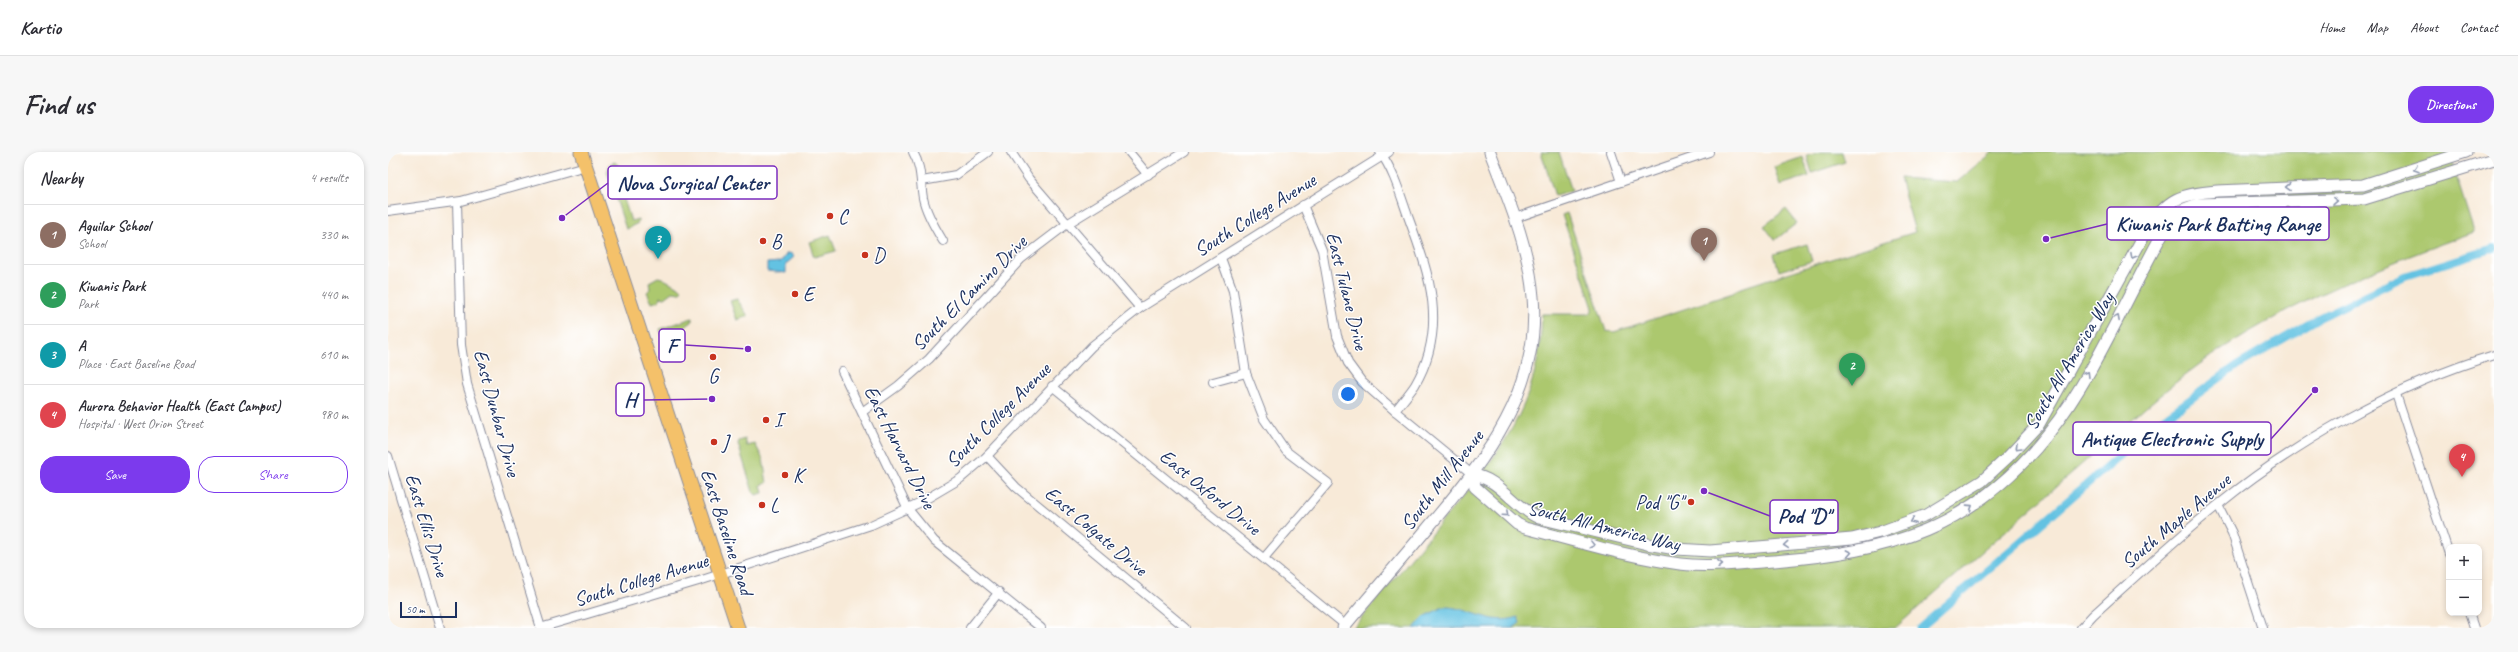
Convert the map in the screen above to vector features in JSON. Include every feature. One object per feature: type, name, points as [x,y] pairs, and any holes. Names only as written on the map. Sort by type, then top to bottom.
[{"type":"main road","name":"East Baseline Road","points":[[582,152],[738,628]]},
{"type":"street","points":[[913,152],[920,164],[923,199],[933,225],[943,241]]},
{"type":"street","points":[[922,181],[956,174],[988,152]]},
{"type":"street","points":[[1011,152],[1029,179],[1140,308]]},
{"type":"street","points":[[1129,152],[1148,175]]},
{"type":"street","name":"South El Camino Drive","points":[[862,412],[898,386],[929,359],[1021,259],[1067,224],[1184,152]]},
{"type":"street","name":"South Mill Avenue","points":[[1344,627],[1473,475],[1510,415],[1530,359],[1534,328],[1533,296],[1529,265],[1515,218],[1490,152]]},
{"type":"street","points":[[1611,152],[1621,182]]},
{"type":"street","points":[[1515,218],[1709,152]]},
{"type":"street","points":[[1384,153],[1400,193],[1432,288],[1434,325],[1427,356],[1415,385],[1395,412]]},
{"type":"street","name":"South College Avenue","points":[[540,628],[720,574],[872,525],[908,509],[960,479],[987,456],[1052,386],[1092,346],[1140,308],[1221,258],[1384,153]]},
{"type":"street","points":[[2463,153],[2464,169]]},
{"type":"street","name":"South All America Way","points":[[2463,153],[2383,180],[2353,185],[2240,189],[2194,193],[2178,197],[2166,205],[2147,230],[2053,402],[2039,424],[2023,442],[1982,481],[1926,515],[1880,532],[1852,539],[1720,551],[1676,549],[1539,518],[1522,509],[1484,477],[1473,475],[1475,487],[1517,524],[1525,528],[1635,556],[1675,563],[1727,564],[1843,554],[1902,540],[1945,522],[1984,497],[2023,465],[2062,415],[2099,352],[2164,232],[2175,215],[2182,210],[2198,204],[2339,201],[2387,193],[2494,159]]},
{"type":"street","points":[[388,211],[457,202],[586,166]]},
{"type":"street","points":[[2383,180],[2387,193]]},
{"type":"street","points":[[2240,189],[2240,204]]},
{"type":"street","name":"East Dunbar Drive","points":[[457,202],[461,345],[467,384],[540,628]]},
{"type":"street","name":"East Tulane Drive","points":[[1303,205],[1322,250],[1337,336],[1348,363],[1362,382],[1395,412],[1473,475]]},
{"type":"street","points":[[1221,258],[1233,291],[1246,373],[1264,420],[1286,451],[1328,483],[1264,558]]},
{"type":"street","points":[[2085,344],[2099,352]]},
{"type":"street","name":"South Maple Avenue","points":[[2081,628],[2093,614],[2218,505],[2262,472],[2304,445],[2396,394],[2437,376],[2494,355]]},
{"type":"street","name":"East Harvard Drive","points":[[842,371],[908,509],[934,541],[1042,628]]},
{"type":"street","points":[[1213,382],[1246,373]]},
{"type":"street","name":"East Oxford Drive","points":[[1052,386],[1264,558],[1344,627]]},
{"type":"street","points":[[2396,394],[2446,545]]},
{"type":"street","name":"East Ellis Drive","points":[[388,456],[440,628]]},
{"type":"street","name":"East Colgate Drive","points":[[987,456],[1016,486],[1186,628]]},
{"type":"street","points":[[1492,502],[1501,491]]},
{"type":"street","points":[[2218,505],[2232,533],[2264,628]]},
{"type":"street","points":[[1675,563],[1676,549]]},
{"type":"street","points":[[970,628],[998,592]]},
{"type":"street","points":[[2470,616],[2474,628]]},
{"type":"green space","points":[[1541,152],[1559,152],[1572,191],[1555,196]]},
{"type":"green space","points":[[1820,152],[1842,152],[1845,162],[1812,173],[1807,156]]},
{"type":"green space","points":[[1993,152],[2454,152],[2449,154],[2474,232],[2374,270],[2342,284],[2247,333],[2199,364],[2148,406],[1895,628],[1353,628],[1481,473],[1498,451],[1513,427],[1525,403],[1534,376],[1539,347],[1542,314],[1590,314],[1593,308],[1562,215],[1567,213],[1606,331],[1614,332],[1733,293],[1738,289],[1915,232],[1900,178],[1957,182]]},
{"type":"green space","points":[[1803,157],[1809,176],[1780,185],[1774,167]]},
{"type":"green space","points":[[615,162],[619,166],[614,168],[631,221],[638,219],[638,223],[626,229],[607,172],[610,164]]},
{"type":"green space","points":[[1786,209],[1797,223],[1775,240],[1764,226]]},
{"type":"green space","points":[[830,235],[836,251],[814,257],[809,242]]},
{"type":"green space","points":[[1807,244],[1812,261],[1779,271],[1774,254]]},
{"type":"green space","points":[[658,277],[682,289],[680,293],[673,292],[665,298],[660,297],[659,301],[652,303],[647,292],[650,289],[649,282]]},
{"type":"green space","points":[[737,299],[748,316],[737,320],[730,301]]},
{"type":"green space","points":[[692,318],[692,322],[680,330],[681,347],[676,354],[668,353],[660,329]]},
{"type":"green space","points":[[745,439],[747,446],[755,444],[763,459],[767,483],[761,485],[763,493],[756,495],[753,492],[738,444],[739,441]]},
{"type":"water","points":[[787,253],[792,254],[794,257],[786,264],[786,273],[767,271],[767,263],[781,262]]},
{"type":"water","points":[[1443,607],[1462,610],[1498,620],[1518,617],[1520,623],[1513,628],[1414,628],[1424,617]]},
{"type":"waterway","points":[[1920,628],[2159,422],[2235,367],[2319,318],[2405,276],[2494,248]]},
{"type":"place","name":"C","points":[[830,216]]},
{"type":"place","name":"Nova Surgical Center","points":[[562,218]]},
{"type":"place","name":"Kiwanis Park Batting Range","points":[[2046,239]]},
{"type":"place","name":"B","points":[[763,241]]},
{"type":"place","name":"D","points":[[865,255]]},
{"type":"place","name":"A","points":[[658,259]]},
{"type":"place","name":"Aguilar School","points":[[1704,261]]},
{"type":"place","name":"E","points":[[795,294]]},
{"type":"place","name":"F","points":[[748,349]]},
{"type":"place","name":"G","points":[[713,357]]},
{"type":"place","name":"Kiwanis Park","points":[[1852,386]]},
{"type":"place","name":"Antique Electronic Supply","points":[[2315,390]]},
{"type":"place","name":"H","points":[[712,399]]},
{"type":"place","name":"I","points":[[766,420]]},
{"type":"place","name":"J","points":[[714,442]]},
{"type":"place","name":"K","points":[[785,475]]},
{"type":"place","name":"Aurora Behavior Health (East Campus)","points":[[2462,477]]},
{"type":"place","name":"Pod \"D\"","points":[[1704,491]]},
{"type":"place","name":"Pod \"G\"","points":[[1691,502]]},
{"type":"place","name":"L","points":[[762,505]]}]
